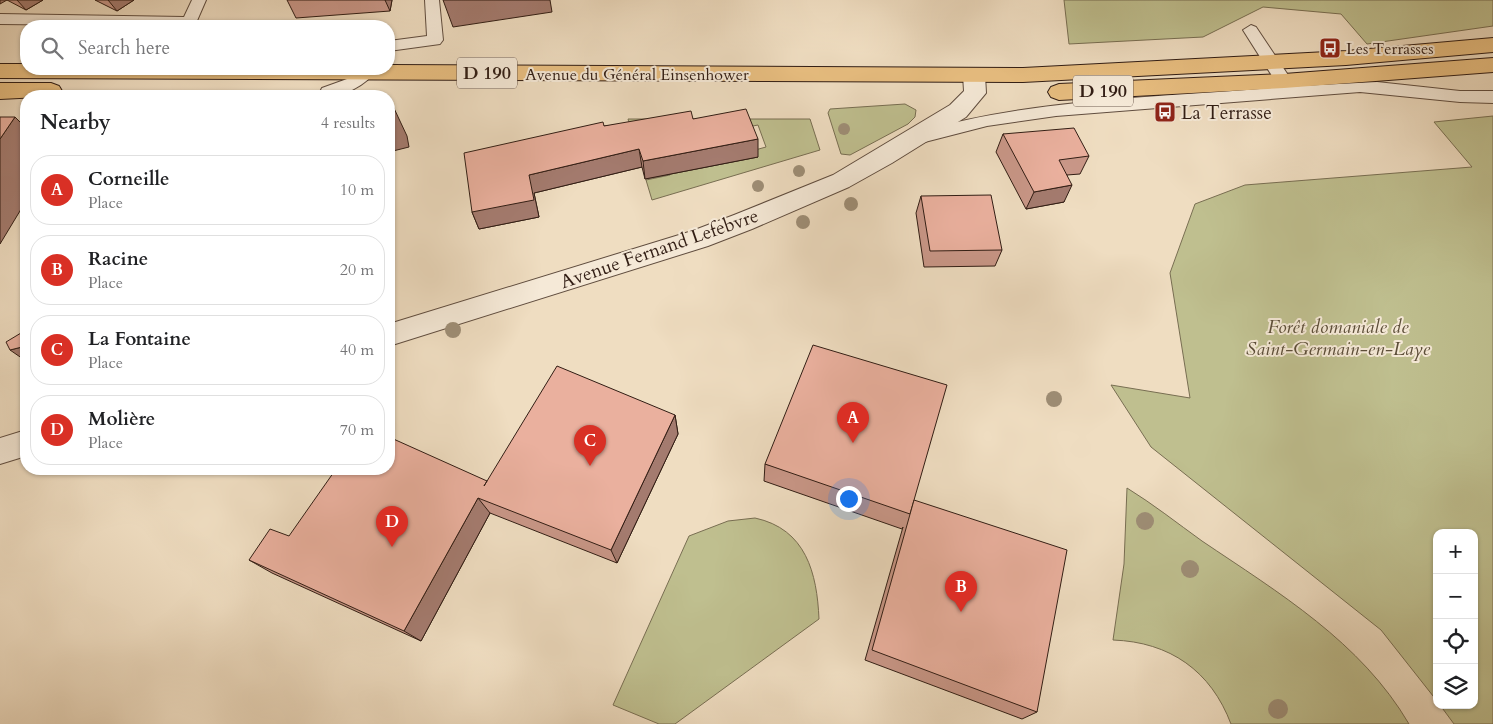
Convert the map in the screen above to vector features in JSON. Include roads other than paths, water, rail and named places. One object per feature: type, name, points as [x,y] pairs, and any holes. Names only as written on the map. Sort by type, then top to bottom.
[{"type":"main road","name":"D 190","points":[[974,84],[1053,74],[1314,60],[1493,45]]},
{"type":"main road","name":"D 190","points":[[974,84],[1063,92],[1284,81],[1333,84],[1493,65]]},
{"type":"main road","name":"Avenue du Général Einsenhower","points":[[0,72],[20,72]]},
{"type":"main road","name":"Avenue du Général Einsenhower","points":[[395,72],[974,84]]},
{"type":"main road","name":"Avenue du Général Einsenhower","points":[[395,92],[923,93],[974,84]]},
{"type":"main road","name":"Avenue du Général Einsenhower","points":[[0,91],[20,91]]},
{"type":"street","name":"Avenue Fernand Lefebvre","points":[[395,333],[699,239],[841,180],[916,138],[958,111],[974,84]]},
{"type":"street","points":[[0,451],[20,445]]},
{"type":"lane","points":[[191,20],[200,0]]},
{"type":"lane","points":[[395,45],[435,40],[432,0]]},
{"type":"lane","points":[[0,19],[61,20]]},
{"type":"lane","points":[[1239,95],[1284,81],[1251,30]]},
{"type":"lane","points":[[1314,60],[1333,84]]},
{"type":"lane","points":[[334,90],[353,83],[362,75]]},
{"type":"lane","points":[[916,138],[987,120],[1056,110],[1239,95],[1333,84],[1458,96],[1493,97]]},
{"type":"lane","name":"D 190","points":[[1063,92],[1116,106]]},
{"type":"place","name":"Les Terrasses","points":[[1330,48]]},
{"type":"place","name":"La Terrasse","points":[[1165,112]]},
{"type":"place","name":"Corneille","points":[[853,443]]},
{"type":"place","name":"La Fontaine","points":[[590,466]]},
{"type":"place","name":"Molière","points":[[392,547]]},
{"type":"place","name":"Racine","points":[[961,612]]},
{"type":"park label","name":"Forêt domaniale de Saint-Germain-en-Laye","points":[[1338,337]]}]
